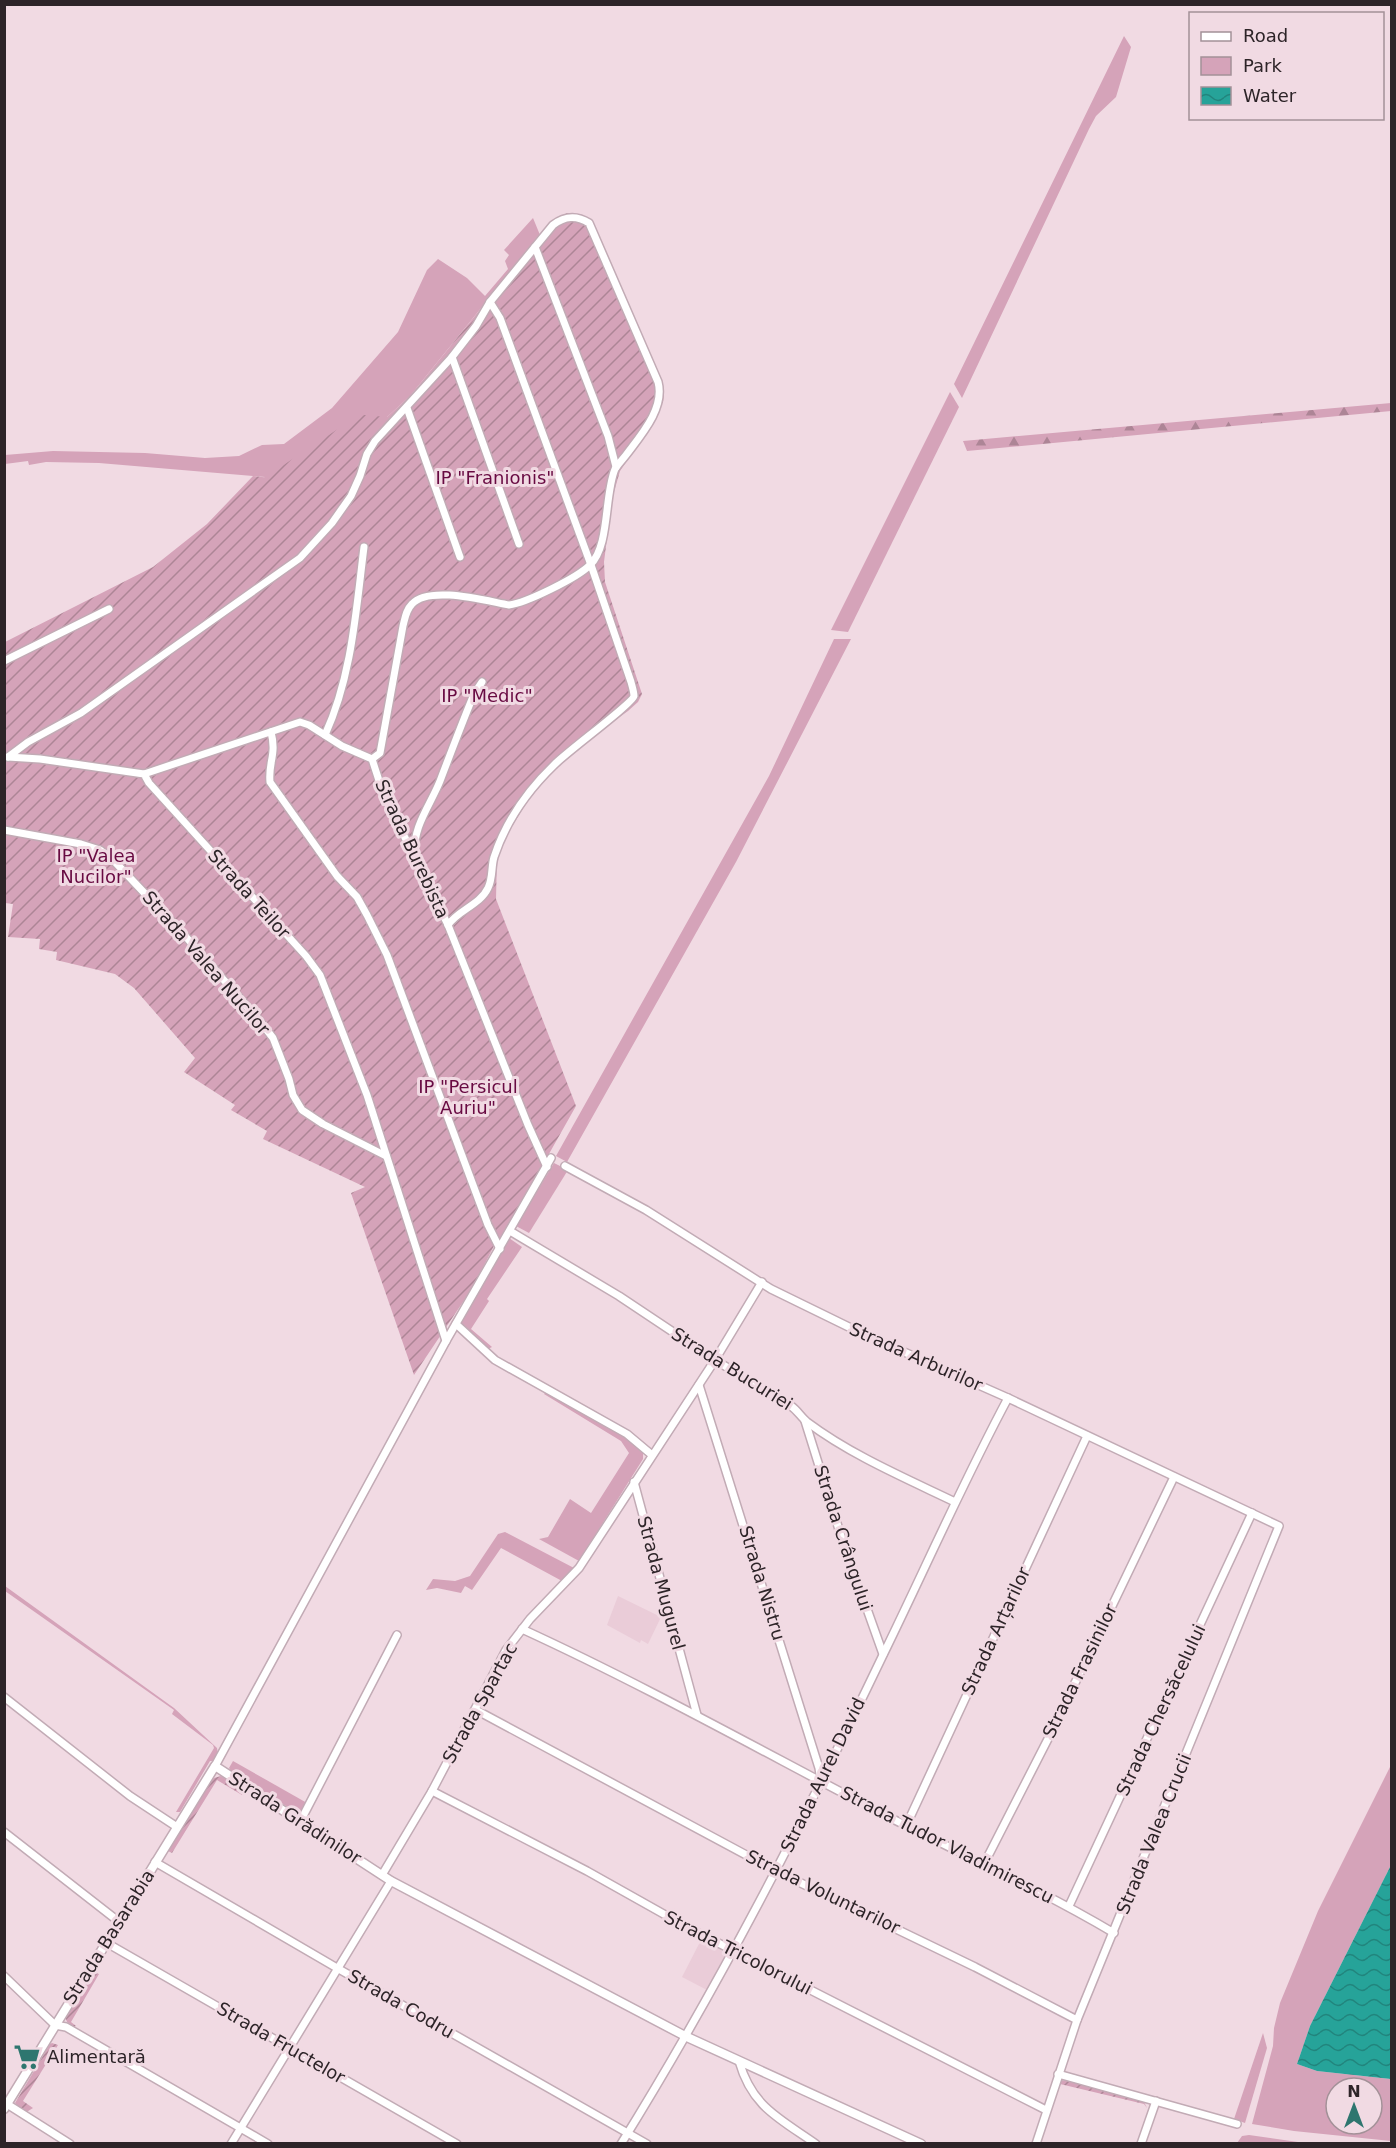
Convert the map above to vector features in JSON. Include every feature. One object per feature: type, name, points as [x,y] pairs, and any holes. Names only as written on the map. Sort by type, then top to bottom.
[{"type":"street","points":[[6,758],[28,742],[81,713],[300,558],[332,523],[351,496],[367,454],[375,441],[452,357],[476,326],[490,302],[553,225],[561,219],[576,217],[589,223],[658,382],[660,394],[655,409],[640,435],[616,467],[609,489],[601,547],[591,565],[520,604],[509,605],[437,595],[420,598],[407,609],[380,753],[372,759]]},
{"type":"street","points":[[535,247],[608,436],[616,467]]},
{"type":"street","points":[[448,926],[453,918],[480,899],[489,887],[493,860],[501,838],[527,794],[559,759],[633,698],[631,682],[591,565],[500,318],[490,302]]},
{"type":"street","points":[[452,357],[519,544]]},
{"type":"street","points":[[407,408],[460,557]]},
{"type":"street","points":[[325,735],[333,718],[347,671],[364,547]]},
{"type":"street","points":[[4,661],[109,609]]},
{"type":"street","points":[[415,861],[416,832],[420,821],[439,783],[474,694],[482,682]]},
{"type":"street","name":"Strada Burebista","points":[[144,774],[300,722],[309,725],[342,746],[372,759],[383,794],[448,926],[546,1167]]},
{"type":"street","points":[[271,732],[274,754],[269,774],[270,782],[337,876],[357,897],[382,945],[488,1225],[500,1249]]},
{"type":"street","points":[[6,758],[40,759],[144,774]]},
{"type":"street","name":"Strada Teilor","points":[[144,774],[149,783],[196,837],[315,967],[360,1077],[386,1156]]},
{"type":"street","name":"Strada Valea Nucilor","points":[[4,830],[81,843],[100,850],[115,862],[186,937],[273,1038],[296,1103],[302,1110],[323,1124],[386,1156]]},
{"type":"street","points":[[402,834],[406,836],[416,832]]},
{"type":"street","points":[[386,1156],[446,1341]]},
{"type":"street","name":"Strada Grădinilor","points":[[551,1158],[446,1341],[215,1766],[391,1881],[687,2037],[921,2144]]},
{"type":"street","name":"Strada Arburilor","points":[[565,1166],[646,1210],[771,1289],[1279,1526]]},
{"type":"street","name":"Strada Bucuriei","points":[[510,1232],[619,1296],[715,1360],[798,1410],[805,1420],[861,1455],[955,1502]]},
{"type":"street","points":[[634,1482],[715,1360],[762,1282]]},
{"type":"street","points":[[456,1324],[495,1360],[512,1372],[627,1434],[652,1455]]},
{"type":"street","name":"Strada Nistru","points":[[699,1385],[819,1768],[821,1781]]},
{"type":"street","name":"Strada Aurel David","points":[[621,2144],[687,2037],[776,1871],[883,1654],[974,1460],[1008,1398]]},
{"type":"street","name":"Strada Crângului","points":[[805,1420],[848,1556],[883,1654]]},
{"type":"street","name":"Strada Arțarilor","points":[[906,1826],[1087,1436]]},
{"type":"street","name":"Strada Frasinilor","points":[[984,1864],[1050,1735],[1174,1477]]},
{"type":"street","name":"Strada Spartac","points":[[382,1875],[432,1791],[506,1650],[522,1629],[579,1568],[634,1482]]},
{"type":"street","name":"Strada Mugurel","points":[[634,1482],[697,1715]]},
{"type":"street","name":"Strada Chersăcelului","points":[[1069,1906],[1252,1513]]},
{"type":"street","name":"Strada Valea Crucii","points":[[1036,2144],[1077,2020],[1279,1526]]},
{"type":"street","name":"Strada Tudor Vladimirescu","points":[[522,1629],[637,1684],[906,1826],[1069,1906],[1114,1933]]},
{"type":"street","points":[[300,1822],[397,1635]]},
{"type":"street","points":[[4,1696],[122,1790],[177,1827]]},
{"type":"street","name":"Strada Voluntarilor","points":[[476,1710],[776,1871],[975,1967],[1077,2020]]},
{"type":"street","name":"Strada Basarabia","points":[[6,2107],[105,1942],[215,1766]]},
{"type":"street","name":"Strada Tricolorului","points":[[432,1791],[733,1951],[1046,2110]]},
{"type":"street","points":[[4,1832],[118,1921]]},
{"type":"street","name":"Strada Codru","points":[[155,1862],[647,2144]]},
{"type":"street","points":[[231,2144],[391,1881]]},
{"type":"street","name":"Strada Fructelor","points":[[105,1942],[457,2144]]},
{"type":"street","points":[[4,1976],[56,2025],[66,2027],[268,2144]]},
{"type":"street","points":[[740,2061],[743,2076],[757,2100],[766,2109],[816,2144]]},
{"type":"street","points":[[1058,2074],[1237,2124]]},
{"type":"street","points":[[1142,2144],[1156,2101]]},
{"type":"street","points":[[6,2107],[70,2144]]},
{"type":"shaded area","points":[[618,1596],[661,1617],[648,1644],[641,1640],[640,1643],[607,1625]]},
{"type":"shaded area","points":[[701,1940],[726,1953],[707,1990],[682,1977]]},
{"type":"green space","points":[[1124,36],[1131,47],[1116,97],[1096,116],[1089,129],[962,398],[954,384]]},
{"type":"green space","points":[[567,213],[580,214],[591,220],[664,395],[663,402],[646,433],[620,471],[612,499],[604,562],[605,582],[642,694],[638,702],[628,711],[581,744],[538,784],[506,836],[497,858],[496,899],[576,1106],[501,1239],[497,1240],[473,1287],[414,1375],[351,1193],[365,1187],[263,1139],[267,1131],[231,1110],[235,1105],[184,1072],[195,1058],[134,988],[115,974],[56,960],[57,952],[39,949],[40,939],[8,937],[13,904],[5,903],[5,642],[153,567],[207,524],[253,476],[270,478],[282,466],[353,419],[364,415],[387,417],[410,396],[551,222]]},
{"type":"green space","points":[[533,218],[540,235],[410,396],[387,417],[153,573],[265,477],[99,463],[46,462],[29,465],[28,461],[5,464],[5,455],[53,451],[145,453],[205,458],[239,456],[262,445],[284,444],[332,408],[398,332],[427,270],[438,259],[467,278],[485,296],[508,269],[505,261],[509,255],[504,250]]},
{"type":"green space","points":[[950,392],[959,407],[848,632],[831,630]]},
{"type":"green space","points":[[1391,403],[1391,411],[967,451],[963,441]]},
{"type":"green space","points":[[834,639],[851,639],[736,862],[567,1162],[556,1156],[769,776]]},
{"type":"green space","points":[[554,1163],[568,1170],[529,1233],[516,1226]]},
{"type":"green space","points":[[509,1238],[522,1247],[487,1299],[489,1301],[471,1329],[492,1347],[488,1349],[461,1323]]},
{"type":"green space","points":[[546,1392],[625,1437],[643,1453],[643,1459],[579,1561],[539,1539],[548,1537],[570,1499],[591,1513],[629,1453],[621,1441],[544,1394]]},
{"type":"green space","points":[[505,1532],[574,1568],[562,1581],[501,1548],[472,1590],[465,1586],[461,1593],[437,1588],[426,1590],[433,1579],[455,1581],[470,1576],[498,1534]]},
{"type":"green space","points":[[5,1586],[174,1708],[217,1748],[218,1754],[213,1761],[210,1761],[180,1812],[176,1812],[214,1748],[213,1745],[172,1714],[174,1710],[5,1591]]},
{"type":"green space","points":[[233,1761],[307,1803],[302,1812],[297,1813],[231,1771],[229,1768]]},
{"type":"green space","points":[[1391,1765],[1391,1865],[1310,2026],[1297,2064],[1317,2071],[1363,2076],[1324,2076],[1324,2134],[1252,2124],[1273,2046],[1274,2028],[1280,2003],[1318,1911]]},
{"type":"green space","points":[[221,1776],[244,1791],[242,1795],[217,1780],[172,1853],[168,1851],[206,1787],[214,1778]]},
{"type":"green space","points":[[93,1972],[99,1974],[71,2022],[76,2026],[74,2027],[67,2022],[65,2017]]},
{"type":"green space","points":[[1263,2033],[1267,2048],[1245,2123],[1234,2119]]},
{"type":"green space","points":[[52,2043],[58,2045],[23,2101],[33,2108],[25,2113],[15,2103]]},
{"type":"green space","points":[[1384,2078],[1391,2079],[1391,2141],[1342,2136],[1384,2136]]},
{"type":"green space","points":[[1061,2080],[1143,2100],[1147,2108],[1144,2104],[1060,2084]]},
{"type":"green space","points":[[1242,2136],[1298,2142],[1330,2143],[1237,2143]]},
{"type":"water","points":[[1391,1865],[1391,2079],[1384,2078],[1384,2076],[1317,2071],[1297,2064],[1310,2026]]},
{"type":"place","name":"Alimentară","points":[[27,2057]]},
{"type":"park label","name":"IP \"Franionis\"","points":[[495,478]]},
{"type":"park label","name":"IP \"Medic\"","points":[[487,696]]},
{"type":"park label","name":"IP \"Valea Nucilor\"","points":[[96,866]]},
{"type":"park label","name":"IP \"Persicul Auriu\"","points":[[468,1097]]}]
